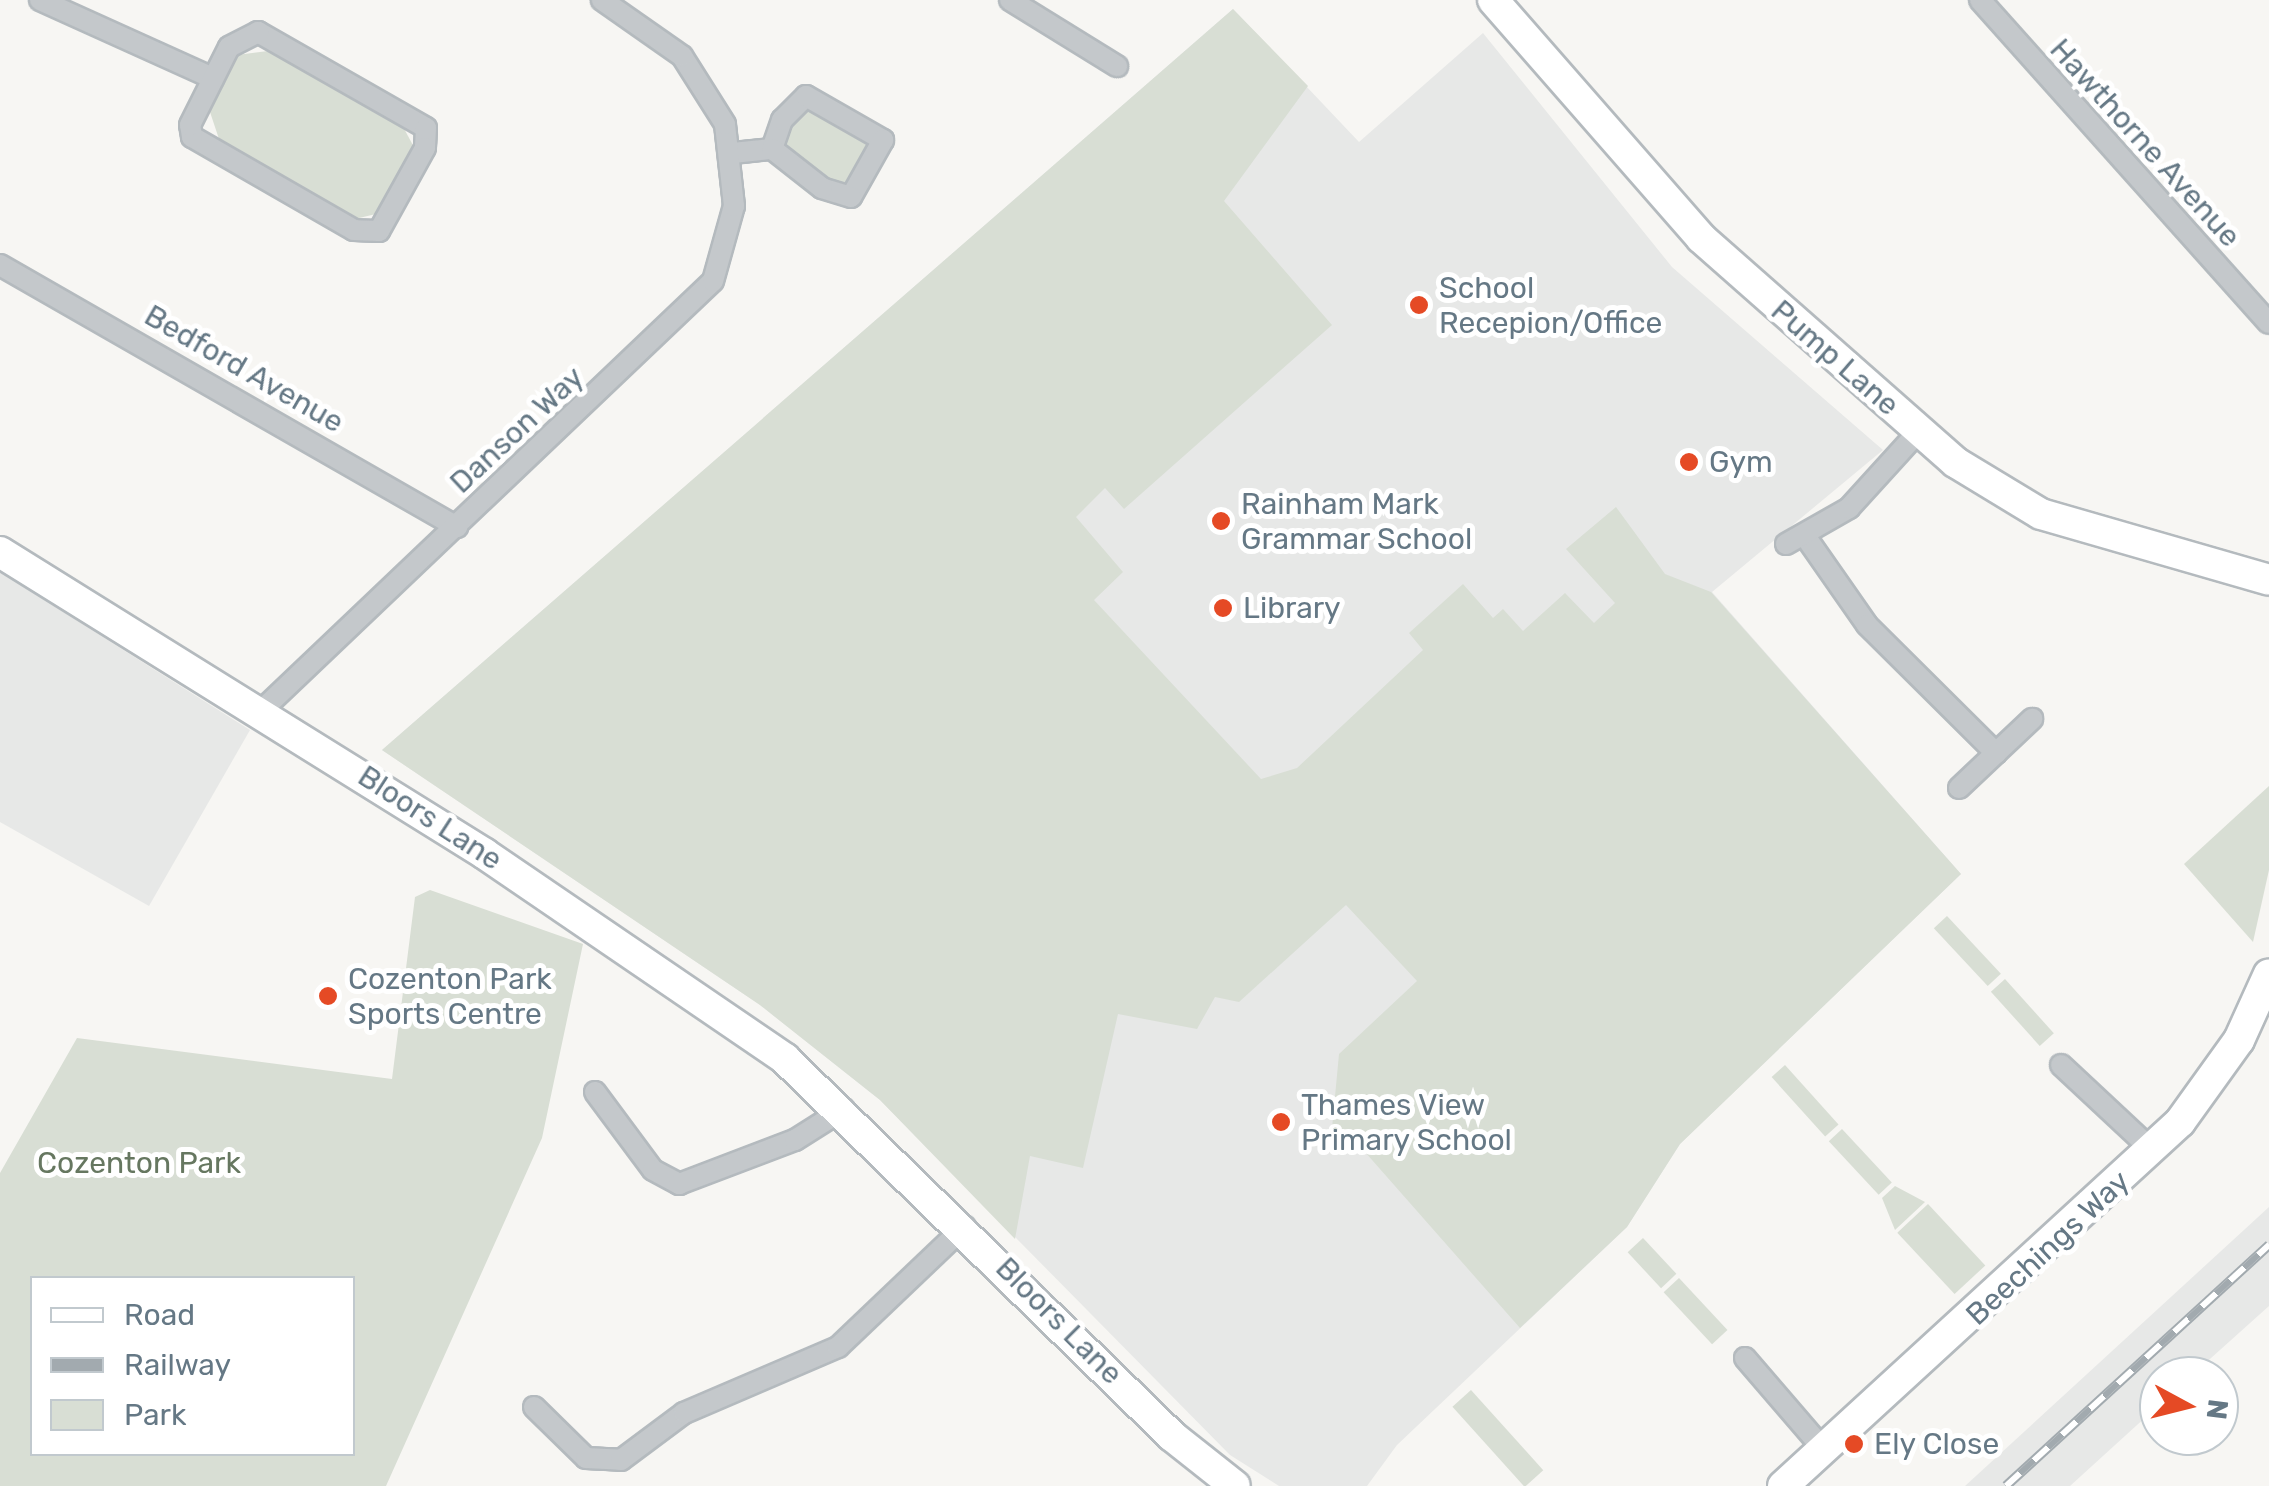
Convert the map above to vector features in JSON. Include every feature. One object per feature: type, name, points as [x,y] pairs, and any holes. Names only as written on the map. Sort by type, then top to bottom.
[{"type":"street","points":[[40,0],[212,78]]},
{"type":"street","name":"Danson Way","points":[[262,710],[695,305],[730,233],[732,153],[712,95],[682,56],[602,0]]},
{"type":"street","points":[[1010,0],[1117,66]]},
{"type":"street","name":"Pump Lane","points":[[1493,0],[1701,238],[1919,431],[2042,514],[2269,580]]},
{"type":"street","name":"Hawthorne Avenue","points":[[1980,0],[2269,323]]},
{"type":"street","points":[[258,32],[426,128],[425,148],[379,232],[354,230],[192,138],[212,78],[237,38],[258,32]]},
{"type":"street","points":[[732,153],[772,148],[822,188],[851,197],[883,140],[806,96],[794,102],[772,148]]},
{"type":"street","name":"Bedford Avenue","points":[[0,264],[457,527]]},
{"type":"street","points":[[1919,431],[1850,508],[1795,540],[1867,625],[1996,753]]},
{"type":"street","name":"Bloors Lane","points":[[0,552],[262,710],[730,1017],[844,1109],[1172,1436],[1235,1486]]},
{"type":"street","points":[[1959,788],[2032,719]]},
{"type":"street","name":"Beechings Way","points":[[1782,1486],[2152,1150],[2211,1086],[2269,974]]},
{"type":"street","points":[[2061,1066],[2152,1150]]},
{"type":"street","points":[[595,1092],[653,1170],[678,1184],[795,1140],[844,1109]]},
{"type":"street","points":[[534,1407],[586,1458],[621,1460],[684,1413],[838,1347],[965,1226]]},
{"type":"street","points":[[1745,1358],[1825,1451]]},
{"type":"shaded area","name":"Rainham Mark Grammar School","points":[[1233,9],[1359,142],[1483,33],[1672,267],[1883,450],[1712,592],[1961,874],[1680,1144],[1627,1227],[1397,1445],[1367,1486],[1279,1486],[1230,1455],[880,1100],[760,1005],[382,750]]},
{"type":"shaded area","points":[[0,572],[250,730],[149,906],[0,822]]},
{"type":"shaded area","points":[[2269,1207],[2269,1306],[2213,1356],[2139,1356],[2139,1423],[2070,1486],[1965,1486]]},
{"type":"green space","name":"Rainham Mark Grammar School","points":[[1233,9],[1308,86],[1224,201],[1332,325],[1124,509],[1105,488],[1076,517],[1123,572],[1094,600],[1261,779],[1297,768],[1423,650],[1409,633],[1463,584],[1493,618],[1503,609],[1523,631],[1565,593],[1594,623],[1615,603],[1566,549],[1616,507],[1665,574],[1711,592],[1961,874],[1680,1144],[1627,1227],[1520,1328],[1365,1152],[1332,1128],[1339,1054],[1417,981],[1346,905],[1239,1002],[1215,997],[1197,1029],[1118,1014],[1083,1168],[1030,1156],[1015,1239],[880,1100],[760,1005],[382,750]]},
{"type":"green space","points":[[276,50],[401,123],[415,149],[380,213],[355,219],[221,145],[208,106],[237,55]]},
{"type":"green space","points":[[806,104],[877,143],[842,191],[780,147]]},
{"type":"green space","points":[[2269,786],[2269,870],[2253,942],[2184,864]]},
{"type":"green space","name":"Cozenton Park","points":[[430,890],[583,944],[542,1138],[386,1486],[0,1486],[0,1173],[77,1038],[392,1079],[415,897]]},
{"type":"green space","points":[[1947,916],[2001,974],[1988,986],[1934,928]]},
{"type":"green space","points":[[2005,979],[2054,1033],[2040,1046],[1991,992]]},
{"type":"green space","points":[[1785,1065],[1839,1124],[1825,1136],[1772,1077]]},
{"type":"green space","points":[[1842,1129],[1892,1182],[1879,1195],[1829,1141]]},
{"type":"green space","points":[[1895,1186],[1925,1202],[1895,1230],[1882,1198]]},
{"type":"green space","points":[[1928,1204],[1985,1265],[1955,1294],[1897,1233]]},
{"type":"green space","points":[[1643,1238],[1676,1274],[1661,1288],[1628,1252]]},
{"type":"green space","points":[[1679,1278],[1727,1330],[1712,1344],[1664,1292]]},
{"type":"green space","points":[[1471,1390],[1543,1470],[1524,1486],[1452,1407]]},
{"type":"railway","points":[[2006,1486],[2269,1245]]},
{"type":"place","name":"School Recepion/Office","points":[[1419,305]]},
{"type":"place","name":"Gym","points":[[1689,462]]},
{"type":"place","name":"Rainham Mark Grammar School","points":[[1221,521]]},
{"type":"place","name":"Library","points":[[1223,608]]},
{"type":"place","name":"Cozenton Park Sports Centre","points":[[328,996]]},
{"type":"place","name":"Thames View Primary School","points":[[1281,1122]]},
{"type":"place","name":"Ely Close","points":[[1854,1444]]}]
